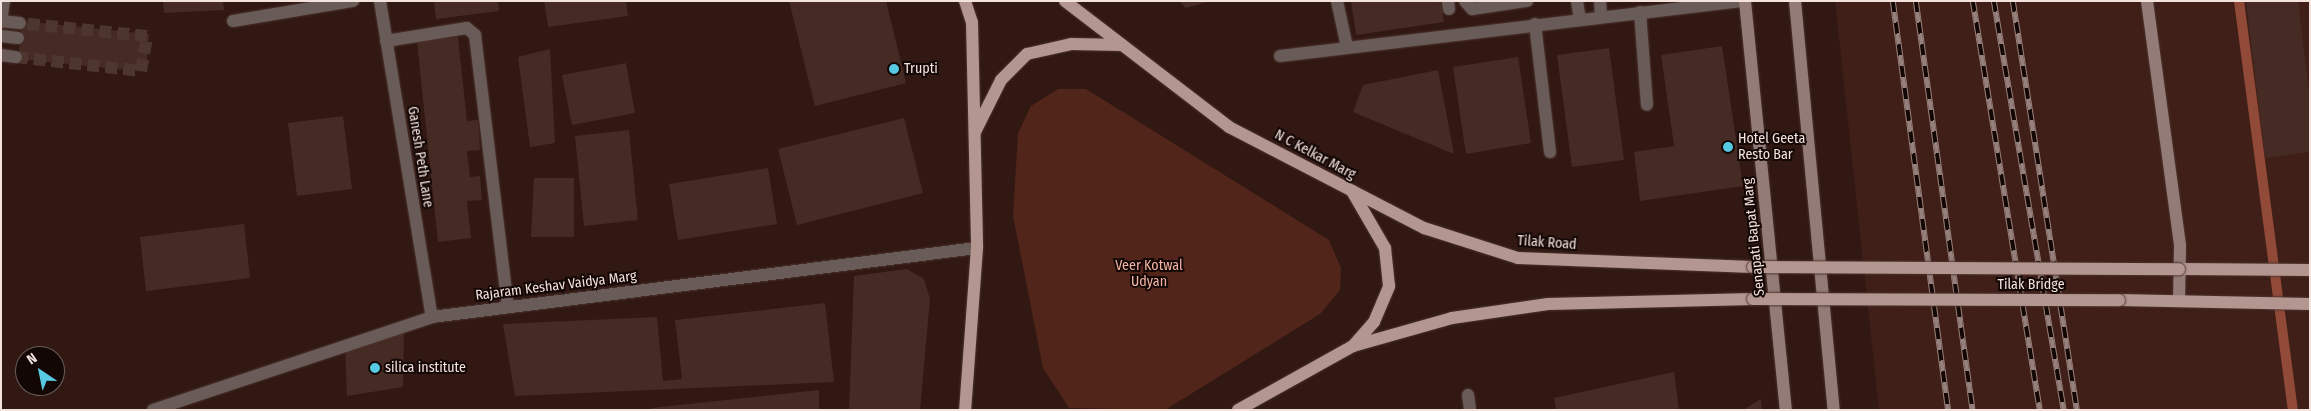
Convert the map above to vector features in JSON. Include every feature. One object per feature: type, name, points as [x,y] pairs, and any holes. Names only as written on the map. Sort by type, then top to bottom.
[{"type":"main road","points":[[965,1],[972,22],[977,248],[965,410]]},
{"type":"main road","name":"N C Kelkar Marg","points":[[1065,1],[1229,127],[1352,191],[1385,248],[1389,286],[1374,322],[1353,346],[1238,410]]},
{"type":"main road","name":"Senapati Bapat Marg","points":[[1746,1],[1786,410]]},
{"type":"main road","points":[[1795,1],[1834,410]]},
{"type":"main road","points":[[2147,1],[2180,246],[2179,301]]},
{"type":"main road","points":[[974,134],[1001,80],[1027,54],[1071,44],[1122,45]]},
{"type":"main road","name":"Tilak Road","points":[[1352,191],[1424,228],[1518,258],[1753,267]]},
{"type":"main road","name":"Tilak Bridge","points":[[1753,267],[2310,270]]},
{"type":"main road","name":"Tilak Bridge","points":[[1353,346],[1452,318],[1548,304],[1753,300],[2179,301],[2310,304]]},
{"type":"street","points":[[4,1],[1,22],[20,23]]},
{"type":"street","points":[[234,21],[353,1]]},
{"type":"street","name":"Ganesh Peth Lane","points":[[380,1],[432,317]]},
{"type":"street","points":[[1337,1],[1347,47]]},
{"type":"street","points":[[1465,1],[1472,9],[1527,1]]},
{"type":"street","points":[[1577,1],[1580,19]]},
{"type":"street","points":[[1600,1],[1601,17]]},
{"type":"street","points":[[1280,56],[1535,24],[1740,1]]},
{"type":"street","points":[[1640,12],[1647,105]]},
{"type":"street","points":[[1535,24],[1550,152]]},
{"type":"street","points":[[386,41],[468,28],[475,36],[508,307]]},
{"type":"street","points":[[1,36],[18,38]]},
{"type":"street","points":[[1,55],[16,57]]},
{"type":"street","name":"Rajaram Keshav Vaidya Marg","points":[[152,410],[432,317],[977,248]]},
{"type":"street","points":[[1468,395],[1470,410]]},
{"type":"shaded area","points":[[1835,1],[2310,1],[2310,410],[1879,410]]},
{"type":"green space","name":"Veer Kotwal Udyan","points":[[1058,89],[1086,89],[1329,240],[1341,268],[1340,290],[1320,314],[1165,410],[1069,408],[1043,368],[1013,216],[1018,133],[1031,106]]},
{"type":"building","points":[[163,1],[223,1],[224,10],[164,13]]},
{"type":"building","points":[[434,1],[498,1],[499,11],[436,19]]},
{"type":"building","points":[[544,1],[626,1],[628,16],[548,27]]},
{"type":"building","points":[[789,1],[886,1],[906,83],[815,106]]},
{"type":"building","points":[[1179,1],[1207,1],[1207,2],[1186,8]]},
{"type":"building","points":[[1351,1],[1441,1],[1444,22],[1356,35]]},
{"type":"building","points":[[2246,1],[2298,1],[2310,101],[2310,152],[2265,158]]},
{"type":"building","points":[[22,21],[149,34],[146,72],[18,59]]},
{"type":"building","points":[[458,37],[467,121],[478,120],[480,150],[467,151],[470,177],[480,176],[482,200],[467,201],[471,238],[438,242],[417,42]]},
{"type":"building","points":[[1722,46],[1743,186],[1640,201],[1634,152],[1674,146],[1661,55]]},
{"type":"building","points":[[1609,48],[1624,160],[1572,167],[1557,55]]},
{"type":"building","points":[[550,49],[555,143],[530,147],[518,57]]},
{"type":"building","points":[[1518,57],[1531,143],[1466,154],[1453,67]]},
{"type":"building","points":[[626,63],[635,113],[572,125],[562,75]]},
{"type":"building","points":[[1438,70],[1454,154],[1353,112],[1363,85]]},
{"type":"building","points":[[343,116],[352,189],[297,196],[288,123]]},
{"type":"building","points":[[904,118],[923,193],[797,225],[778,149]]},
{"type":"building","points":[[629,130],[638,220],[584,226],[575,136]]},
{"type":"building","points":[[768,168],[777,224],[678,240],[669,184]]},
{"type":"building","points":[[534,178],[574,178],[574,237],[531,237]]},
{"type":"building","points":[[244,224],[250,278],[146,291],[140,237]]},
{"type":"building","points":[[907,269],[924,279],[930,299],[920,410],[849,410],[854,276]]},
{"type":"building","points":[[825,303],[834,382],[515,396],[503,324],[657,317],[663,381],[682,379],[675,320]]},
{"type":"building","name":"silica institute","points":[[404,333],[403,387],[347,396],[345,348]]},
{"type":"building","points":[[1674,372],[1679,410],[1556,410],[1554,398]]},
{"type":"building","points":[[819,390],[819,410],[651,410],[651,408]]},
{"type":"building","points":[[1761,399],[1762,410],[1743,410]]},
{"type":"waterway","points":[[2239,1],[2293,410]]},
{"type":"tunnel","points":[[16,57],[141,71],[147,36],[20,23]]},
{"type":"railway","points":[[1893,1],[1948,410]]},
{"type":"railway","points":[[1916,1],[1973,410]]},
{"type":"railway","points":[[1973,1],[2040,410]]},
{"type":"railway","points":[[1994,1],[2064,410]]},
{"type":"railway","points":[[2013,1],[2077,410]]},
{"type":"place","name":"Trupti","points":[[894,69]]},
{"type":"place","name":"Hotel Geeta Resto Bar","points":[[1728,147]]},
{"type":"place","name":"silica institute","points":[[375,368]]}]
